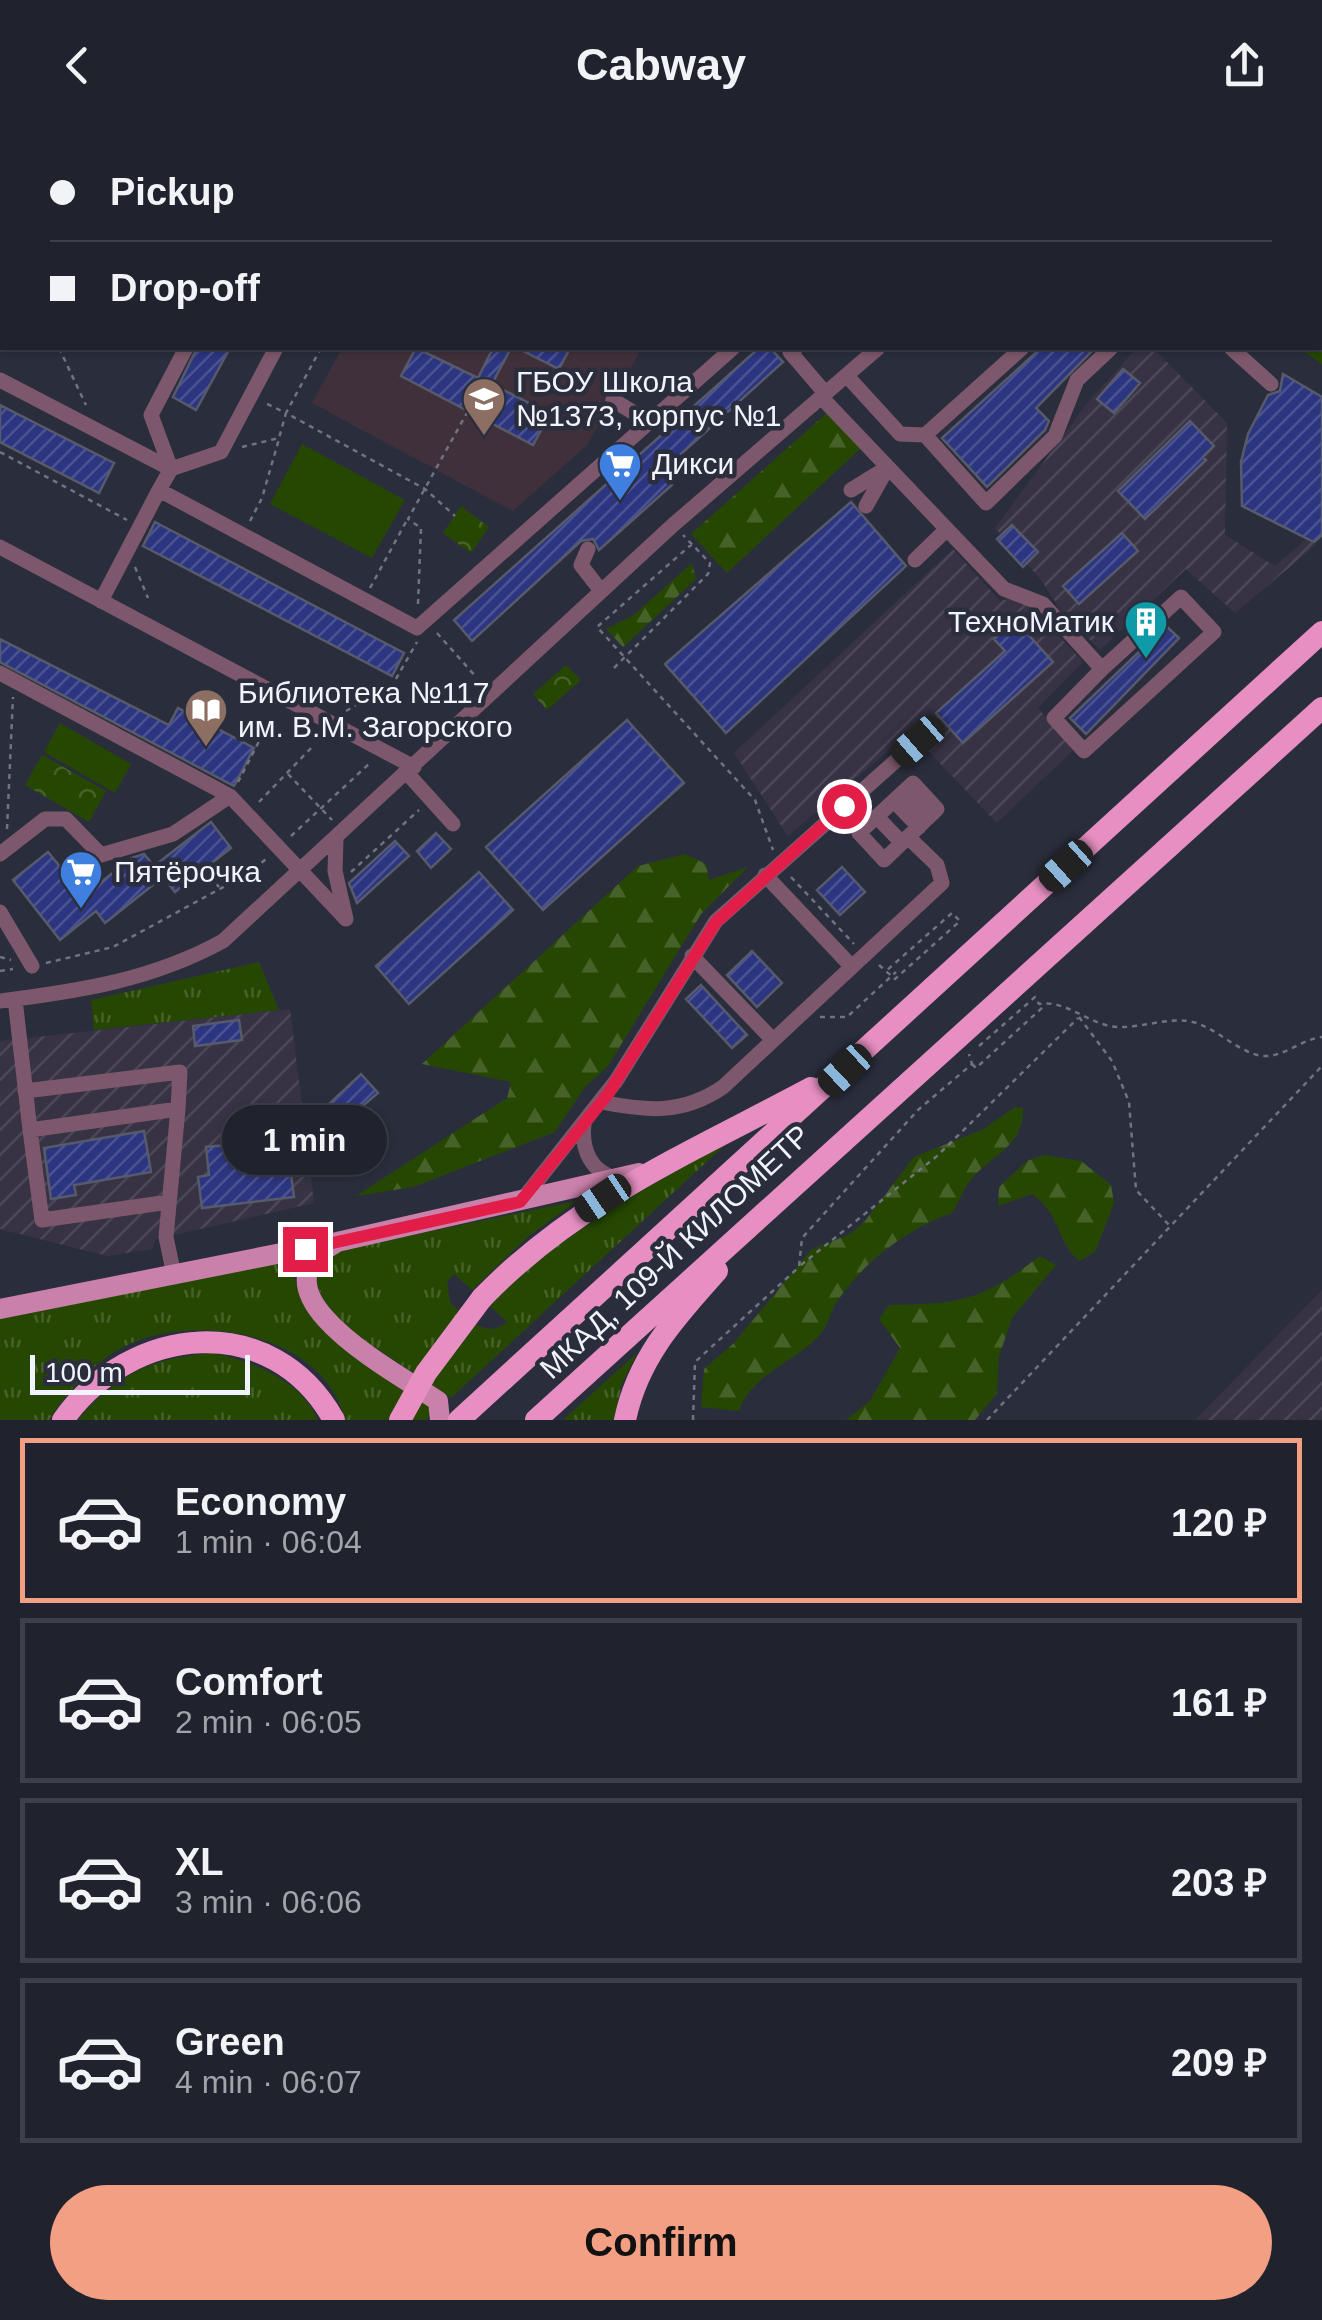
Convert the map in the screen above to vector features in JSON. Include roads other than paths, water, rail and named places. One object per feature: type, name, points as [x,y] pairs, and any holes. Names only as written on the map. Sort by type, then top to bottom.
[{"type":"highway","name":"МКАД, 109-Й КИЛОМЕТР","points":[[459,1420],[1322,632]]},
{"type":"highway","name":"МКАД, 109-Й КИЛОМЕТР","points":[[536,1420],[1322,708]]},
{"type":"highway","points":[[400,1420],[426,1373],[482,1298],[540,1242],[648,1171],[845,1070]]},
{"type":"highway","points":[[625,1420],[634,1381],[659,1337],[803,1175]]},
{"type":"highway","points":[[63,1420],[80,1396],[133,1356],[203,1341],[240,1346],[298,1374],[320,1396],[334,1420]]},
{"type":"main road","points":[[0,1309],[338,1242],[648,1171]]},
{"type":"main road","points":[[338,1242],[320,1254],[309,1273],[306,1293],[314,1309],[438,1401],[440,1420]]},
{"type":"street","points":[[171,469],[151,415],[185,350]]},
{"type":"street","points":[[101,601],[171,469],[221,452],[275,350]]},
{"type":"street","points":[[159,490],[364,600],[422,624],[731,350]]},
{"type":"street","points":[[791,350],[824,396],[1008,593],[1044,604],[1102,669]]},
{"type":"street","points":[[169,1202],[42,1220],[8,1000],[108,986],[171,968],[234,933],[602,591],[876,350]]},
{"type":"street","points":[[846,376],[900,434],[925,435],[1020,350]]},
{"type":"street","points":[[925,435],[986,503],[1055,436],[1077,380],[1109,350]]},
{"type":"street","points":[[1234,350],[1271,384]]},
{"type":"street","points":[[0,380],[171,469]]},
{"type":"street","points":[[613,400],[649,422]]},
{"type":"street","points":[[851,490],[888,467]]},
{"type":"street","points":[[866,506],[888,467]]},
{"type":"street","points":[[915,560],[947,529]]},
{"type":"street","points":[[0,547],[382,751],[410,770],[454,824]]},
{"type":"street","points":[[588,549],[581,565],[602,591]]},
{"type":"street","points":[[1181,597],[1214,632],[1084,751],[1054,718],[1102,669],[1181,597]]},
{"type":"street","points":[[7,677],[230,796],[346,919],[335,870],[336,840]]},
{"type":"street","points":[[520,1202],[601,1102],[716,922],[918,741]]},
{"type":"street","points":[[3,852],[44,819],[66,820],[101,855],[173,834],[230,796]]},
{"type":"street","points":[[844,806],[860,814],[885,809]]},
{"type":"street","points":[[601,1102],[652,1112],[697,1102],[723,1087],[942,883],[936,864],[885,809]]},
{"type":"street","points":[[885,809],[910,835]]},
{"type":"street","points":[[885,809],[859,833],[884,860],[910,835]]},
{"type":"street","points":[[772,870],[852,967]]},
{"type":"street","points":[[0,912],[32,966]]},
{"type":"street","points":[[692,956],[773,1040]]},
{"type":"street","points":[[25,1091],[180,1072],[166,1237],[174,1275]]},
{"type":"street","points":[[30,1130],[178,1109]]},
{"type":"street","points":[[584,1124],[584,1144],[592,1162],[606,1176],[622,1178]]},
{"type":"place","name":"ГБОУ Школа №1373, корпус №1","points":[[484,437]]},
{"type":"place","name":"Дикси","points":[[620,502]]},
{"type":"place","name":"ТехноМатик","points":[[1146,660]]},
{"type":"place","name":"Библиотека №117 им. В.М. Загорского","points":[[206,748]]},
{"type":"place","name":"Пятёрочка","points":[[81,910]]}]
